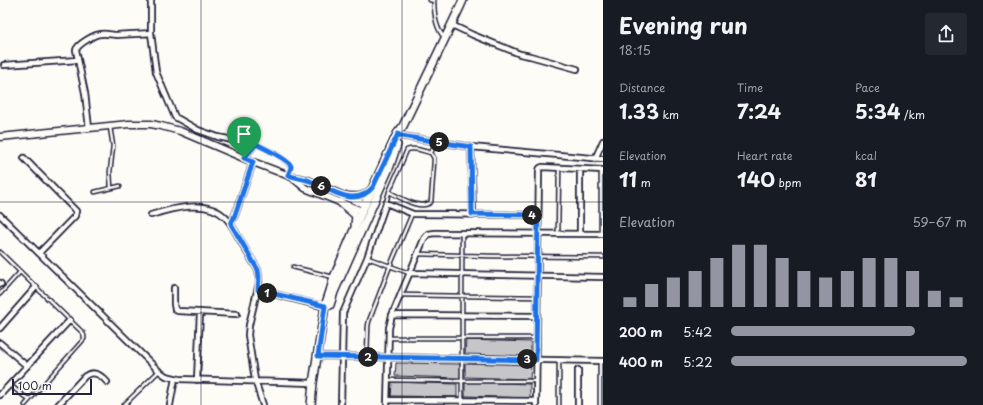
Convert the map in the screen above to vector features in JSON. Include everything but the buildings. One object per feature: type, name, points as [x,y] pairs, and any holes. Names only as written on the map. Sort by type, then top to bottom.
[{"type":"main road","points":[[311,405],[313,383],[324,319],[334,277],[373,187],[463,0]]},
{"type":"main road","points":[[327,307],[390,166],[399,135]]},
{"type":"main road","points":[[342,199],[359,197],[369,193],[373,187]]},
{"type":"main road","points":[[364,209],[376,198]]},
{"type":"main road","points":[[342,199],[356,216],[356,222],[351,238]]},
{"type":"main road","points":[[364,209],[365,224]]},
{"type":"street","points":[[151,0],[151,33],[156,72],[175,117],[198,130],[218,137],[233,140],[249,140],[256,144],[244,158]]},
{"type":"street","points":[[452,25],[520,54],[577,69]]},
{"type":"street","points":[[89,128],[85,93],[76,50],[77,47],[96,35],[103,33],[115,35],[151,33]]},
{"type":"street","points":[[4,65],[78,60]]},
{"type":"street","points":[[0,137],[129,124],[156,125],[172,128],[253,162],[290,176],[308,180],[342,199],[364,209]]},
{"type":"street","points":[[399,135],[471,147],[603,160]]},
{"type":"street","points":[[595,159],[603,141]]},
{"type":"street","points":[[471,147],[472,214]]},
{"type":"street","points":[[24,158],[76,211],[75,216],[39,253]]},
{"type":"street","points":[[231,224],[253,162]]},
{"type":"street","points":[[602,170],[559,167],[542,167],[539,170],[538,215],[538,234],[538,256],[537,276],[536,403],[387,403],[388,328],[400,295],[424,239],[428,234],[435,233],[538,234],[602,234]]},
{"type":"street","points":[[580,168],[580,234]]},
{"type":"street","points":[[341,405],[343,313],[367,258],[386,203],[413,214],[538,215]]},
{"type":"street","points":[[151,215],[180,207],[206,208],[217,211],[231,224],[258,270],[258,290],[248,335],[254,380],[263,405]]},
{"type":"street","points":[[0,215],[159,371],[166,376],[197,380],[254,380],[313,383]]},
{"type":"street","points":[[409,274],[603,277]]},
{"type":"street","points":[[0,328],[36,287]]},
{"type":"street","points":[[174,288],[175,310],[237,314]]},
{"type":"street","points":[[258,290],[327,307]]},
{"type":"street","points":[[197,380],[200,312]]},
{"type":"street","points":[[392,315],[537,316]]},
{"type":"street","points":[[0,395],[70,320]]},
{"type":"street","points":[[0,343],[27,366]]},
{"type":"street","points":[[318,356],[601,361]]},
{"type":"street","points":[[578,370],[578,405]]},
{"type":"street","points":[[58,405],[88,374],[98,374],[108,382]]},
{"type":"street","points":[[170,405],[175,378]]},
{"type":"lane","points":[[430,0],[434,1],[437,28],[445,38]]},
{"type":"lane","points":[[110,126],[113,146],[110,172],[111,188]]},
{"type":"lane","points":[[431,153],[436,141]]},
{"type":"lane","points":[[256,144],[290,164],[290,176]]},
{"type":"lane","points":[[386,203],[389,192],[407,150],[415,148],[431,153],[434,158],[434,162],[431,202],[425,205],[417,205],[389,192]]},
{"type":"lane","points":[[558,234],[559,167]]},
{"type":"lane","points":[[602,170],[602,234]]},
{"type":"lane","points":[[95,192],[120,186]]},
{"type":"lane","points":[[367,357],[369,321],[390,266],[413,214]]},
{"type":"lane","points":[[462,233],[462,403]]},
{"type":"lane","points":[[0,252],[70,320],[83,333],[84,336],[84,339],[24,405]]},
{"type":"lane","points":[[418,254],[603,257]]},
{"type":"lane","points":[[367,258],[409,274]]},
{"type":"lane","points":[[293,267],[334,277]]},
{"type":"lane","points":[[0,294],[20,272]]},
{"type":"lane","points":[[400,295],[537,297]]},
{"type":"lane","points":[[388,338],[537,338]]},
{"type":"lane","points":[[559,360],[559,405]]},
{"type":"lane","points":[[600,405],[601,361]]},
{"type":"lane","points":[[124,405],[159,371]]},
{"type":"lane","points":[[387,380],[462,382],[536,381]]},
{"type":"lane","points":[[10,384],[29,400]]},
{"type":"route","points":[[398,134],[401,136],[471,147],[472,214],[538,215],[536,360],[318,356],[325,306],[258,290],[258,270],[231,224],[253,162],[244,158],[256,144],[290,164],[291,168],[288,175],[308,180],[343,196],[359,197],[369,193],[373,187],[398,134]]}]
